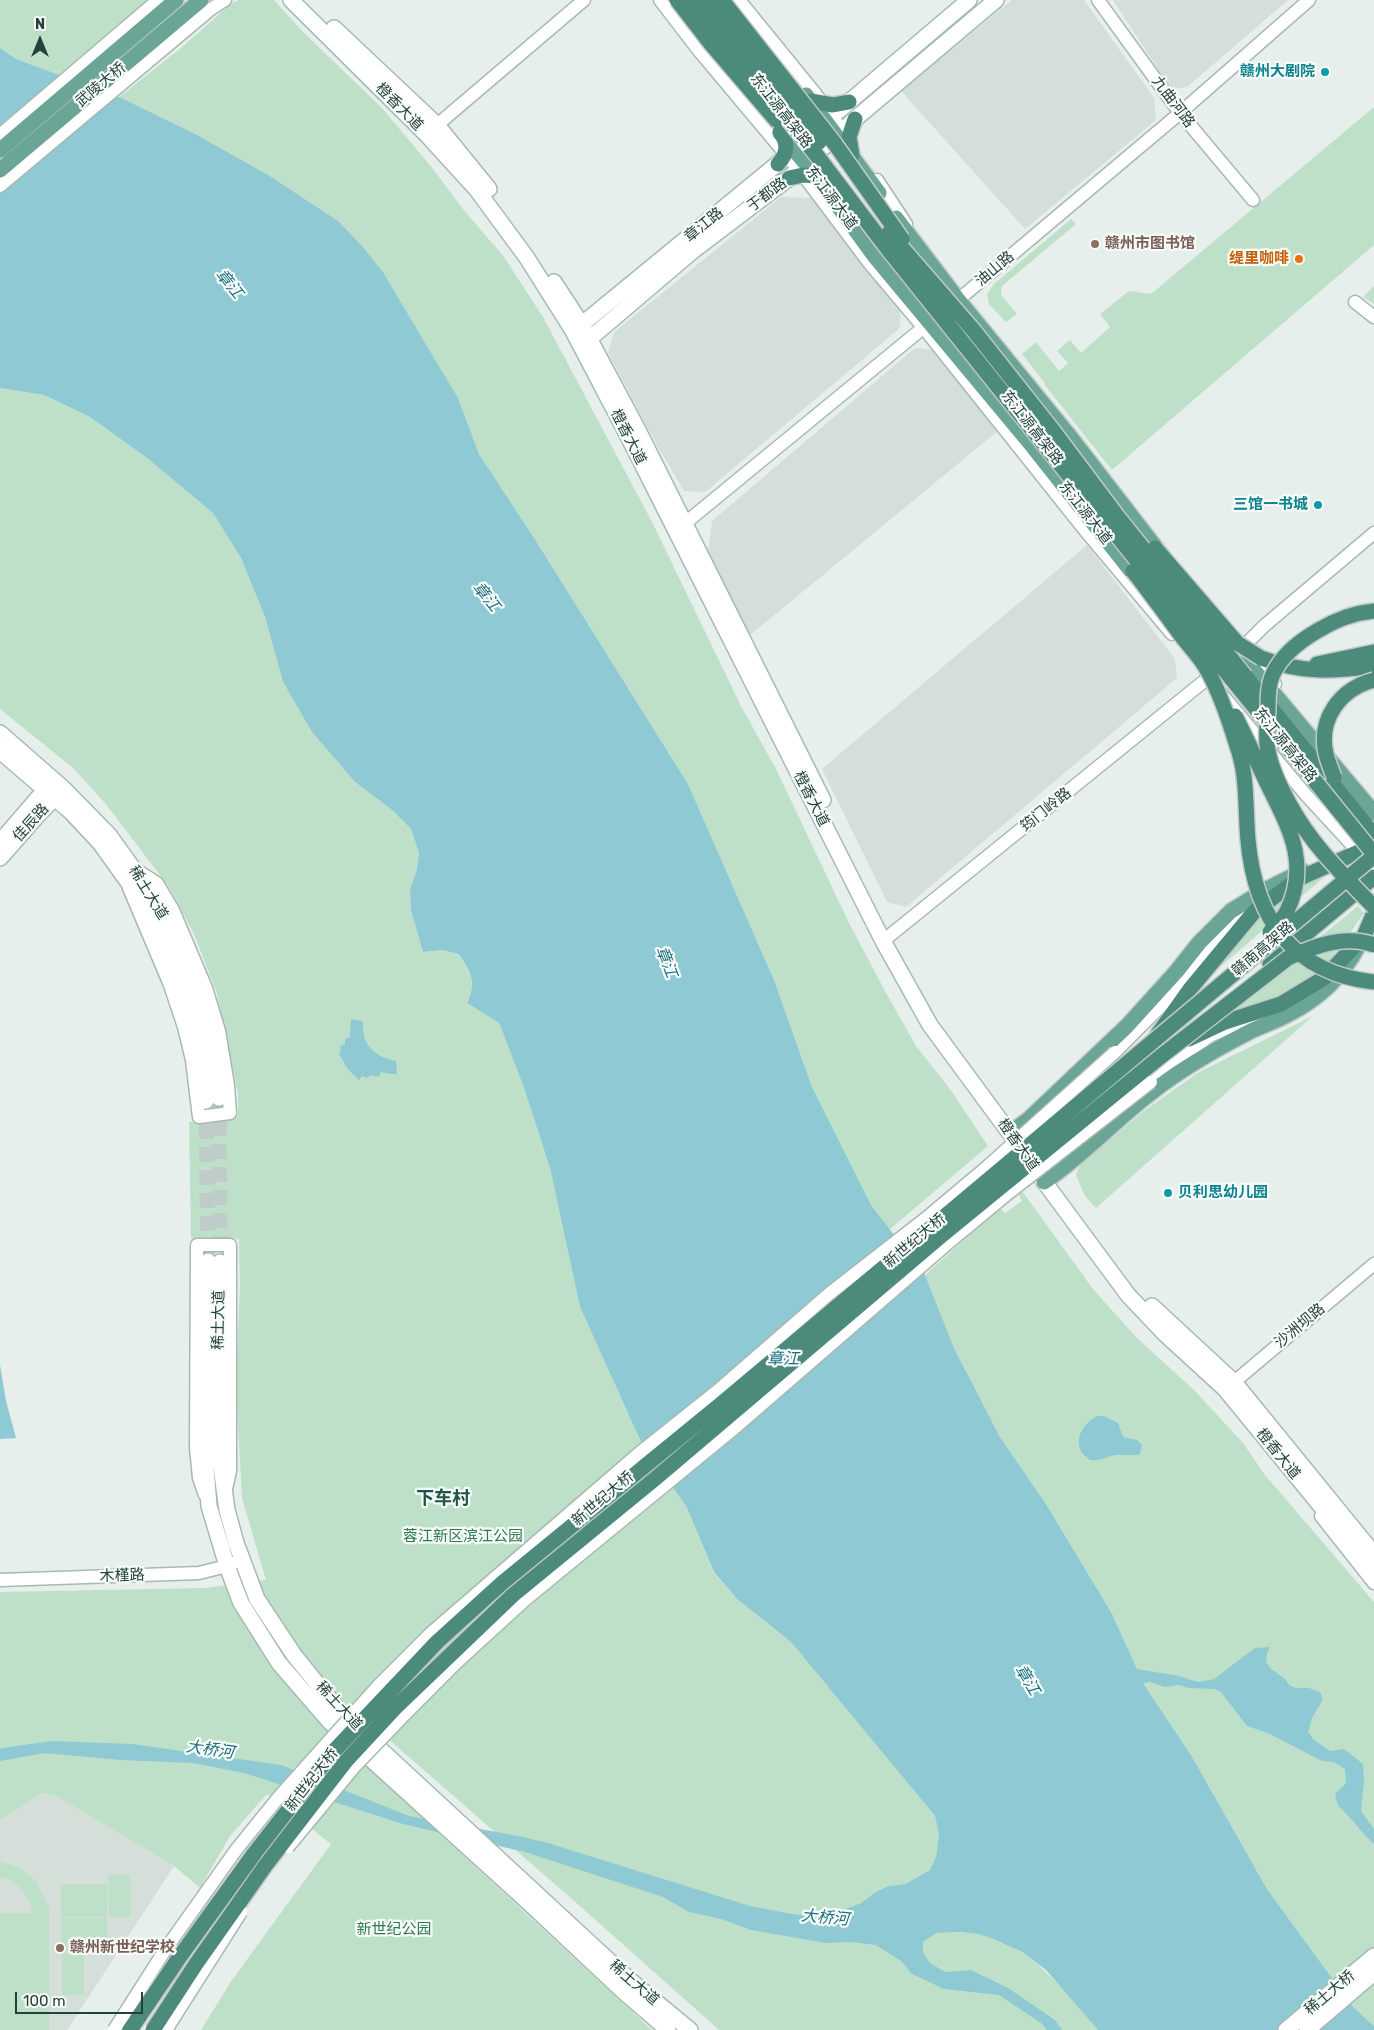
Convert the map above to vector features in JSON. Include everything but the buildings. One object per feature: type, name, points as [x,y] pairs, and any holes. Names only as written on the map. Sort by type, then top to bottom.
[{"type":"highway","points":[[677,0],[711,44],[812,162],[882,254],[969,337]]},
{"type":"highway","name":"东江源高架路","points":[[693,0],[818,157],[887,248],[969,337]]},
{"type":"highway","name":"东江源高架路","points":[[708,0],[969,337],[1047,435],[1117,516],[1307,754],[1370,845]]},
{"type":"highway","points":[[722,0],[829,136],[902,238],[969,337]]},
{"type":"highway","points":[[822,108],[849,102]]},
{"type":"highway","points":[[847,142],[855,119]]},
{"type":"highway","points":[[1047,435],[1103,531],[1207,673],[1235,716],[1286,821],[1294,842],[1297,860],[1296,879],[1286,913],[1264,940],[1152,1042]]},
{"type":"highway","points":[[1047,435],[1237,643],[1261,658],[1295,669],[1342,671],[1374,666]]},
{"type":"highway","name":"东江源高架路","points":[[1047,435],[1114,532],[1370,845]]},
{"type":"highway","points":[[1374,611],[1363,612],[1333,621],[1308,636],[1290,650],[1273,674],[1268,694],[1267,745],[1272,766],[1289,804],[1308,835],[1325,856],[1374,907]]},
{"type":"highway","points":[[1261,658],[1309,665],[1374,652]]},
{"type":"highway","points":[[1207,673],[1238,748],[1244,780],[1252,870],[1256,888],[1272,922],[1285,941],[1323,968],[1343,976],[1374,982]]},
{"type":"highway","points":[[1152,1042],[1190,990],[1254,912],[1298,879],[1370,845],[1334,777],[1326,754],[1325,739],[1327,723],[1336,704],[1349,690],[1374,680]]},
{"type":"highway","name":"赣南高架路","points":[[1152,1042],[1267,946],[1370,845]]},
{"type":"highway","name":"赣南高架路","points":[[1160,1057],[1374,877]]},
{"type":"highway","points":[[1284,951],[1338,916],[1374,888]]},
{"type":"highway","points":[[1160,1057],[1288,958],[1304,950],[1338,941],[1369,940]]},
{"type":"highway","points":[[1160,1057],[1190,1038],[1225,1022],[1282,1004],[1324,978],[1369,940]]},
{"type":"highway","name":"新世纪大桥","points":[[130,2030],[180,1956],[333,1752],[437,1642],[502,1583],[722,1403],[1152,1042]]},
{"type":"highway","name":"新世纪大桥","points":[[153,2030],[196,1964],[265,1866],[346,1761],[397,1706],[449,1655],[513,1595],[656,1478],[941,1236],[1160,1057]]},
{"type":"main road","name":"武陵大桥","points":[[0,150],[176,0]]},
{"type":"main road","name":"武陵大桥","points":[[0,170],[202,0]]},
{"type":"main road","name":"橙香大道","points":[[292,0],[431,130]]},
{"type":"main road","name":"橙香大道","points":[[305,0],[485,184],[524,236],[578,328],[681,527],[887,939],[938,1020],[1128,1295],[1165,1334],[1229,1386],[1374,1554]]},
{"type":"main road","name":"东江源大道","points":[[668,0],[803,173],[875,257],[926,324],[1162,608],[1306,776],[1370,845],[1374,861]]},
{"type":"main road","points":[[730,0],[822,108],[910,237],[1374,813]]},
{"type":"main road","points":[[849,102],[969,0]]},
{"type":"main road","points":[[855,119],[996,0]]},
{"type":"main road","name":"章江路","points":[[578,328],[784,149],[822,108]]},
{"type":"main road","name":"于都路","points":[[585,343],[694,250],[847,142]]},
{"type":"main road","name":"稀土大道","points":[[0,733],[54,789],[71,812],[100,843],[150,892],[178,943],[198,997],[212,1047],[213,1100]]},
{"type":"main road","name":"稀土大道","points":[[0,751],[54,789]]},
{"type":"main road","name":"佳辰路","points":[[0,842],[54,789]]},
{"type":"main road","name":"佳辰路","points":[[0,858],[54,789]]},
{"type":"main road","points":[[1014,1130],[1029,1119],[1127,1026],[1199,943],[1231,911],[1279,882],[1327,861]]},
{"type":"main road","points":[[1049,1179],[1152,1092],[1175,1076],[1250,1032],[1310,1002],[1330,986],[1369,940],[1374,913]]},
{"type":"main road","name":"稀土大道","points":[[668,2030],[624,1992],[522,1896],[330,1722],[279,1664],[241,1603],[227,1566],[209,1506],[206,1468],[206,1408],[214,1262],[221,1466],[225,1496],[236,1543],[257,1599],[294,1655],[340,1712],[632,1982],[690,2030]]},
{"type":"main road","name":"橙香大道","points":[[1229,1386],[1282,1458],[1374,1571]]},
{"type":"main road","name":"稀土大桥","points":[[1286,2030],[1374,1956]]},
{"type":"main road","name":"稀土大桥","points":[[1307,2030],[1374,1973]]},
{"type":"street","points":[[0,135],[158,0]]},
{"type":"street","points":[[0,186],[211,9],[225,0]]},
{"type":"street","points":[[431,130],[584,0]]},
{"type":"street","points":[[660,0],[700,52],[784,149]]},
{"type":"street","points":[[739,0],[822,108]]},
{"type":"street","name":"九曲河路","points":[[1098,0],[1180,113],[1253,200]]},
{"type":"street","name":"油山路","points":[[681,527],[926,324],[961,299],[1180,113],[1309,0]]},
{"type":"street","points":[[1355,302],[1374,317]]},
{"type":"street","points":[[926,324],[1088,534],[1207,673],[1306,795],[1370,845],[1374,873]]},
{"type":"street","points":[[1374,533],[1241,648],[1374,803]]},
{"type":"street","name":"筠门岭路","points":[[887,939],[1207,673]]},
{"type":"street","points":[[114,2030],[167,1947],[236,1850],[278,1798],[378,1686],[431,1633],[637,1455],[716,1392],[830,1293],[925,1219],[981,1172],[1115,1052],[1186,981],[1235,919],[1280,885],[1327,861],[1370,845]]},
{"type":"street","points":[[128,872],[157,883],[173,910],[206,988],[219,1031],[228,1085],[230,1113],[199,1117],[192,1060],[184,1027],[170,986],[134,902],[128,872]]},
{"type":"street","points":[[166,2030],[262,1880],[355,1766],[457,1662],[526,1599],[737,1426],[1011,1191],[1209,1036],[1232,1026],[1255,1022],[1287,1011],[1330,986]]},
{"type":"street","points":[[209,1506],[199,1478],[196,1447],[197,1246],[230,1245],[230,1471],[225,1496]]},
{"type":"street","name":"沙洲坝路","points":[[1229,1386],[1374,1264]]},
{"type":"street","points":[[1282,1458],[1331,1531],[1374,1583]]},
{"type":"street","name":"木槿路","points":[[0,1580],[199,1573],[227,1566],[242,1559]]},
{"type":"shaded area","points":[[1012,0],[1084,0],[1154,98],[1156,120],[1025,229],[901,91]]},
{"type":"shaded area","points":[[1113,0],[1288,0],[1187,87],[1171,89]]},
{"type":"shaded area","points":[[781,197],[812,198],[900,309],[900,328],[705,492],[684,491],[658,447],[608,353],[614,332]]},
{"type":"shaded area","points":[[915,348],[934,350],[999,430],[749,636],[708,551],[712,521]]},
{"type":"shaded area","points":[[1087,545],[1175,659],[1177,678],[906,907],[887,902],[822,769]]},
{"type":"shaded area","name":"赣州新世纪学校","points":[[43,1793],[56,1796],[174,1866],[67,2030],[0,2030],[0,1820]]},
{"type":"green space","points":[[0,0],[149,0],[62,76],[16,59],[0,48]]},
{"type":"green space","points":[[239,0],[274,0],[305,34],[382,108],[504,257],[543,317],[652,522],[741,706],[776,769],[849,923],[885,991],[916,1046],[950,1089],[988,1146],[889,1230],[871,1205],[812,1087],[774,980],[688,784],[536,541],[479,454],[458,398],[383,272],[363,247],[119,97],[181,48],[232,3]]},
{"type":"green space","points":[[1374,107],[1374,245],[1112,470],[1022,354],[1036,342],[1059,371],[1068,363],[1057,351],[1070,340],[1081,353],[1110,327],[1100,314],[1129,291],[1151,294]]},
{"type":"green space","points":[[1071,219],[1076,224],[1002,286],[1001,295],[1017,314],[1006,322],[989,304],[987,294],[994,284]]},
{"type":"green space","points":[[1374,286],[1374,304],[1363,297]]},
{"type":"green space","name":"蓉江新区滨江公园","points":[[0,388],[44,395],[90,417],[147,458],[213,513],[241,558],[265,617],[283,682],[312,732],[355,782],[392,810],[411,829],[419,853],[417,869],[410,890],[411,910],[423,952],[442,950],[457,954],[471,977],[472,989],[467,1003],[499,1023],[523,1085],[550,1168],[580,1307],[641,1442],[686,1506],[714,1573],[737,1599],[791,1642],[935,1816],[939,1835],[936,1856],[930,1870],[906,1885],[889,1886],[936,1933],[962,1932],[978,1934],[1015,1948],[1031,1959],[1060,1986],[1098,2030],[719,2030],[348,1704],[326,1729],[652,2030],[201,2030],[232,1980],[331,1844],[267,1794],[230,1836],[200,1888],[174,1866],[56,1796],[43,1793],[0,1820],[0,1592],[205,1588],[266,1580],[242,1498],[236,1387],[240,1285],[239,1239],[191,1238],[189,1122],[238,1116],[238,1093],[216,990],[193,932],[169,887],[105,803],[73,768],[0,709]]},
{"type":"green space","points":[[1331,871],[1204,981],[1248,927],[1273,902],[1302,882]]},
{"type":"green space","points":[[1358,906],[1364,913],[1339,948],[1318,972],[1276,998],[1216,1022]]},
{"type":"green space","points":[[1313,1016],[1096,1208],[1085,1196],[1076,1175],[1080,1165],[1144,1111],[1199,1072]]},
{"type":"green space","points":[[1020,1188],[1093,1289],[1136,1337],[1195,1391],[1243,1443],[1265,1475],[1374,1602],[1374,2026],[1353,2007],[1267,1889],[1191,1755],[1143,1683],[1111,1612],[1046,1504],[1000,1437],[954,1348],[925,1275],[1000,1208],[1005,1213],[1022,1201],[1016,1190]]},
{"type":"green space","points":[[0,1861],[20,1868],[35,1880],[49,1908],[49,2030],[0,2030],[0,1913],[33,1913],[29,1901],[22,1890],[12,1882],[0,1877]]},
{"type":"green space","points":[[108,1875],[130,1875],[131,1917],[109,1917]]},
{"type":"green space","points":[[61,1884],[107,1884],[107,1917],[61,1917]]},
{"type":"green space","points":[[61,1918],[107,1918],[107,1951],[62,1951]]},
{"type":"green space","points":[[62,1953],[84,1953],[84,1995],[62,1995]]},
{"type":"water","name":"章江","points":[[0,48],[16,59],[119,97],[195,134],[268,175],[338,221],[363,247],[383,272],[458,398],[479,454],[536,541],[688,784],[774,980],[812,1087],[871,1205],[925,1275],[954,1348],[1000,1437],[1046,1504],[1111,1612],[1137,1669],[1179,1676],[1198,1682],[1214,1679],[1255,1648],[1270,1647],[1266,1659],[1267,1664],[1273,1670],[1293,1687],[1309,1688],[1320,1692],[1323,1699],[1312,1718],[1308,1732],[1314,1740],[1330,1751],[1344,1749],[1363,1764],[1364,1781],[1361,1811],[1374,1829],[1374,1844],[1338,1806],[1335,1794],[1346,1783],[1345,1769],[1334,1762],[1322,1761],[1268,1733],[1247,1726],[1221,1692],[1214,1689],[1189,1688],[1179,1685],[1165,1687],[1150,1682],[1143,1683],[1191,1755],[1267,1889],[1353,2007],[1374,2026],[1374,2030],[1098,2030],[1046,1970],[1022,1952],[994,1939],[978,1934],[961,1932],[936,1933],[923,1942],[923,1952],[930,1963],[945,1972],[971,1970],[1008,1988],[1055,2020],[1062,2030],[1047,2030],[1041,2023],[999,1995],[944,1989],[912,1974],[901,1961],[876,1945],[850,1942],[826,1943],[751,1930],[721,1919],[689,1912],[663,1897],[525,1852],[403,1824],[244,1773],[193,1763],[121,1760],[44,1753],[0,1761],[0,1749],[2,1748],[52,1741],[132,1744],[281,1765],[409,1816],[548,1843],[750,1906],[825,1918],[861,1903],[876,1892],[889,1886],[906,1884],[930,1870],[936,1856],[939,1835],[935,1816],[791,1642],[737,1599],[714,1572],[686,1506],[641,1442],[580,1307],[550,1168],[523,1085],[499,1023],[467,1003],[472,989],[471,977],[458,954],[442,950],[423,952],[411,910],[410,890],[417,869],[419,853],[411,829],[392,810],[355,782],[312,732],[283,682],[265,617],[241,558],[213,513],[147,458],[90,417],[44,395],[0,388]]},
{"type":"water","points":[[351,1019],[363,1021],[364,1036],[367,1043],[375,1053],[396,1061],[397,1074],[381,1072],[379,1077],[371,1075],[367,1078],[362,1076],[359,1080],[347,1068],[339,1054],[341,1051],[340,1046],[345,1044],[345,1039],[350,1037]]},
{"type":"water","points":[[0,1365],[6,1401],[16,1438],[0,1439]]},
{"type":"water","points":[[1097,1416],[1104,1416],[1118,1423],[1123,1437],[1137,1440],[1142,1445],[1140,1454],[1117,1455],[1090,1460],[1082,1452],[1079,1440],[1082,1430],[1088,1422]]},
{"type":"tunnel","points":[[219,1098],[220,1262]]},
{"type":"tunnel","points":[[206,1101],[208,1261]]},
{"type":"place","name":"赣州大剧院","points":[[1325,72]]},
{"type":"place","name":"赣州市图书馆","points":[[1095,244]]},
{"type":"place","name":"缇里咖啡","points":[[1299,259]]},
{"type":"place","name":"三馆一书城","points":[[1318,505]]},
{"type":"place","name":"贝利思幼儿园","points":[[1168,1193]]},
{"type":"place","name":"赣州新世纪学校","points":[[60,1948]]},
{"type":"district","name":"下车村","points":[[443,1499]]},
{"type":"water label","name":"大桥河","points":[[210,1750]]},
{"type":"water label","name":"大桥河","points":[[825,1918]]},
{"type":"park label","name":"新世纪公园","points":[[394,1930]]}]
